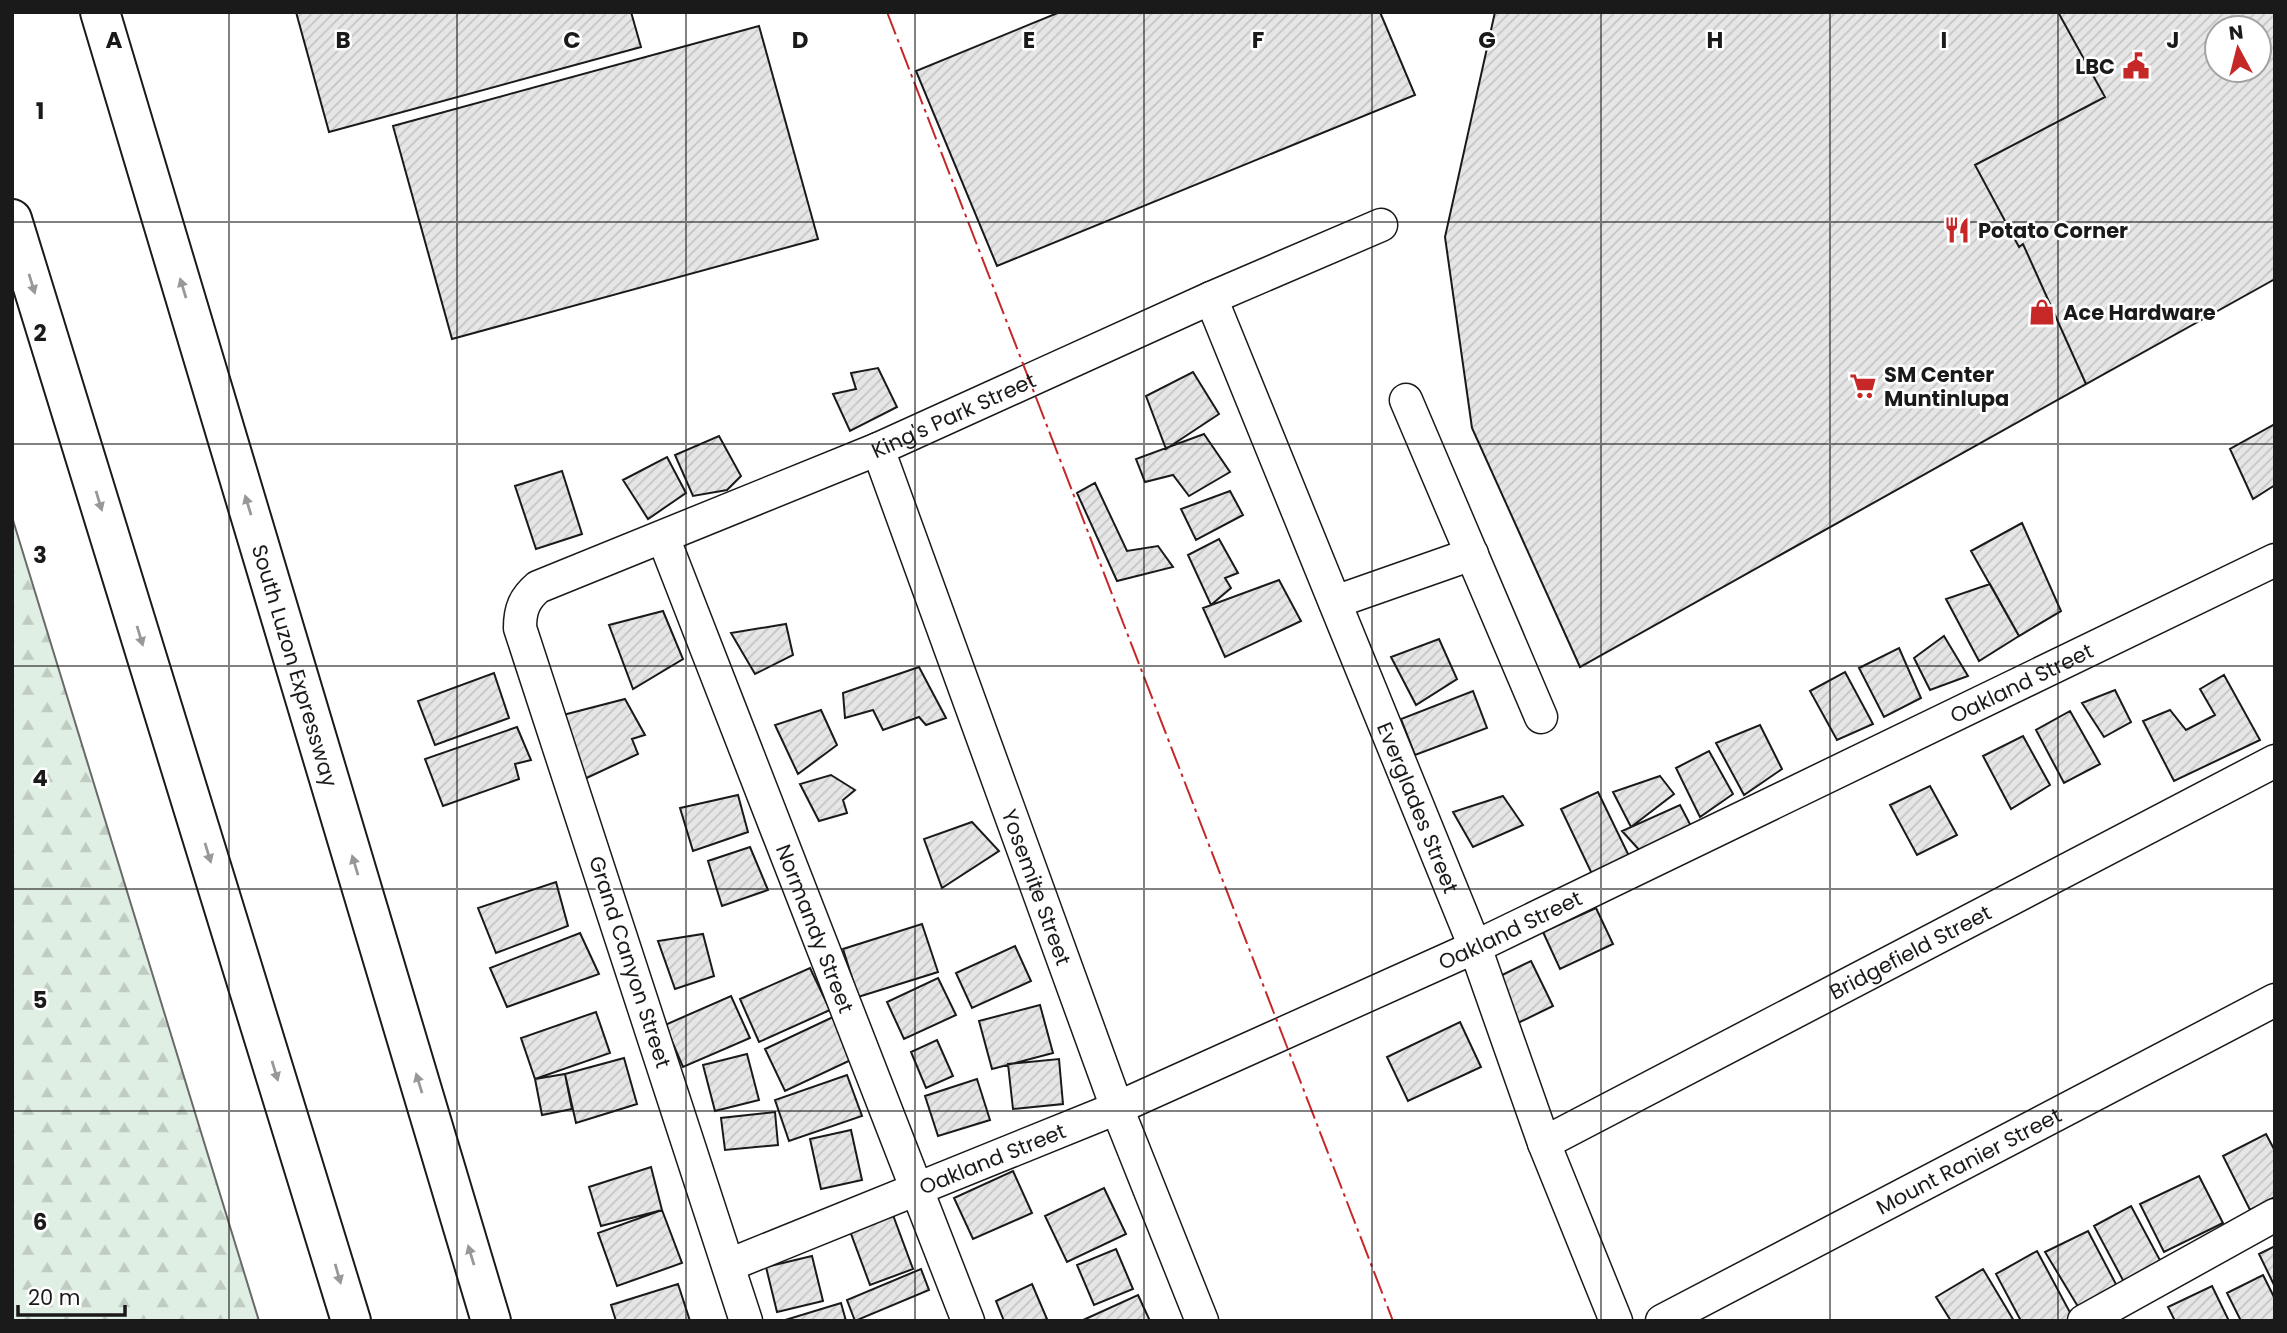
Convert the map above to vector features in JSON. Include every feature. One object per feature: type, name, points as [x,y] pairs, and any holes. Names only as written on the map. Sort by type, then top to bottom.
[{"type":"highway","name":"South Luzon Expressway","points":[[100,12],[491,1321]]},
{"type":"highway","points":[[12,219],[324,1226],[351,1321]]},
{"type":"street","name":"King's Park Street","points":[[524,602],[538,587],[878,449],[1211,298],[1381,225]]},
{"type":"street","name":"Everglades Street","points":[[1211,298],[1475,947],[1544,1143],[1616,1321]]},
{"type":"street","points":[[1406,400],[1541,717]]},
{"type":"street","name":"Yosemite Street","points":[[878,449],[1117,1108],[1202,1321]]},
{"type":"street","name":"Normandy Street","points":[[663,537],[968,1321]]},
{"type":"street","points":[[1335,603],[1472,554]]},
{"type":"street","name":"Oakland Street","points":[[729,1265],[1117,1108],[1475,947],[2275,560]]},
{"type":"street","name":"Grand Canyon Street","points":[[524,602],[520,628],[746,1321]]},
{"type":"street","name":"Bridgefield Street","points":[[1544,1143],[2275,761]]},
{"type":"street","name":"Mount Ranier Street","points":[[1662,1321],[2275,1000]]},
{"type":"street","points":[[2084,1321],[2275,1215]]},
{"type":"green space","points":[[12,517],[259,1321],[12,1321]]},
{"type":"building","points":[[296,12],[631,12],[641,47],[329,132]]},
{"type":"building","points":[[1060,12],[1380,12],[1415,95],[997,266],[916,71]]},
{"type":"building","name":"SM Center Muntinlupa","points":[[1495,12],[2058,12],[2105,97],[1975,165],[2019,247],[2023,244],[2086,384],[1580,667],[1472,428],[1445,237]]},
{"type":"building","points":[[2058,12],[2275,12],[2275,279],[2086,384],[2023,244],[2019,247],[1975,165],[2105,97]]},
{"type":"building","points":[[759,26],[818,239],[452,339],[393,126]]},
{"type":"building","points":[[878,368],[897,407],[850,431],[833,394],[856,389],[851,373]]},
{"type":"building","points":[[1193,372],[1219,414],[1166,449],[1146,396]]},
{"type":"building","points":[[2275,424],[2275,485],[2253,499],[2230,449]]},
{"type":"building","points":[[1204,434],[1230,472],[1189,496],[1173,475],[1145,482],[1136,459]]},
{"type":"building","points":[[719,436],[741,476],[727,490],[693,496],[675,455]]},
{"type":"building","points":[[667,457],[686,493],[648,519],[623,480]]},
{"type":"building","points":[[562,471],[582,534],[536,549],[515,486]]},
{"type":"building","points":[[1095,483],[1127,551],[1158,546],[1173,567],[1117,581],[1077,493]]},
{"type":"building","points":[[1230,491],[1243,515],[1196,540],[1181,509]]},
{"type":"building","points":[[2022,523],[2061,611],[2019,636],[1971,551]]},
{"type":"building","points":[[1219,539],[1238,573],[1225,578],[1231,588],[1211,605],[1188,555]]},
{"type":"building","points":[[1279,580],[1301,621],[1225,657],[1203,608]]},
{"type":"building","points":[[1990,584],[2019,636],[1979,661],[1946,599]]},
{"type":"building","points":[[663,611],[683,659],[633,689],[609,625]]},
{"type":"building","points":[[786,624],[793,655],[755,674],[731,633]]},
{"type":"building","points":[[1944,636],[1968,676],[1930,690],[1914,658]]},
{"type":"building","points":[[1439,639],[1457,679],[1416,705],[1391,657]]},
{"type":"building","points":[[1899,648],[1921,698],[1884,717],[1859,668]]},
{"type":"building","points":[[919,667],[946,718],[926,725],[919,717],[883,730],[873,710],[845,718],[843,693]]},
{"type":"building","points":[[1845,672],[1873,724],[1837,740],[1810,691]]},
{"type":"building","points":[[494,673],[509,718],[435,745],[418,701]]},
{"type":"building","points":[[2224,675],[2260,740],[2174,781],[2143,721],[2170,710],[2186,730],[2215,715],[2200,689]]},
{"type":"building","points":[[2115,690],[2131,722],[2104,737],[2082,703]]},
{"type":"building","points":[[1473,691],[1487,728],[1415,755],[1401,719]]},
{"type":"building","points":[[625,699],[645,735],[632,739],[638,754],[580,781],[563,715]]},
{"type":"building","points":[[821,710],[837,745],[798,774],[775,725]]},
{"type":"building","points":[[2070,711],[2100,764],[2064,783],[2036,730]]},
{"type":"building","points":[[1760,725],[1782,769],[1744,795],[1716,743]]},
{"type":"building","points":[[517,727],[531,760],[515,764],[519,779],[443,806],[425,759]]},
{"type":"building","points":[[2023,736],[2050,785],[2011,809],[1983,756]]},
{"type":"building","points":[[1709,751],[1733,794],[1700,817],[1676,768]]},
{"type":"building","points":[[831,775],[855,790],[843,800],[847,813],[819,821],[800,784]]},
{"type":"building","points":[[1660,776],[1674,794],[1631,827],[1613,792]]},
{"type":"building","points":[[1930,786],[1957,835],[1917,855],[1890,805]]},
{"type":"building","points":[[1598,792],[1629,856],[1592,874],[1561,809]]},
{"type":"building","points":[[738,795],[748,832],[693,851],[680,808]]},
{"type":"building","points":[[1503,796],[1523,825],[1473,847],[1453,812]]},
{"type":"building","points":[[1680,805],[1692,828],[1642,853],[1622,831]]},
{"type":"building","points":[[972,822],[999,851],[942,888],[924,839]]},
{"type":"building","points":[[750,847],[768,890],[722,906],[708,861]]},
{"type":"building","points":[[556,882],[568,926],[496,953],[478,908]]},
{"type":"building","points":[[1596,908],[1613,944],[1560,969],[1543,932]]},
{"type":"building","points":[[922,924],[938,972],[858,997],[843,949]]},
{"type":"building","points":[[580,933],[599,974],[507,1007],[490,968]]},
{"type":"building","points":[[703,934],[714,976],[675,989],[658,941]]},
{"type":"building","points":[[1015,946],[1031,981],[972,1008],[956,973]]},
{"type":"building","points":[[1531,961],[1553,1006],[1518,1023],[1496,978]]},
{"type":"building","points":[[810,968],[830,1010],[759,1042],[740,999]]},
{"type":"building","points":[[938,978],[956,1015],[904,1039],[887,1002]]},
{"type":"building","points":[[731,996],[750,1038],[683,1067],[665,1025]]},
{"type":"building","points":[[1040,1005],[1053,1053],[992,1069],[979,1021]]},
{"type":"building","points":[[596,1012],[610,1053],[535,1079],[521,1038]]},
{"type":"building","points":[[833,1017],[853,1059],[785,1091],[765,1049]]},
{"type":"building","points":[[1460,1022],[1481,1067],[1408,1101],[1387,1057]]},
{"type":"building","points":[[937,1040],[953,1076],[926,1088],[911,1052]]},
{"type":"building","points":[[747,1054],[759,1100],[715,1111],[703,1065]]},
{"type":"building","points":[[624,1058],[637,1104],[576,1123],[565,1074]]},
{"type":"building","points":[[1059,1059],[1063,1104],[1013,1109],[1008,1064]]},
{"type":"building","points":[[565,1074],[572,1109],[542,1115],[535,1079]]},
{"type":"building","points":[[847,1075],[862,1116],[789,1141],[775,1100]]},
{"type":"building","points":[[977,1079],[990,1120],[938,1136],[925,1096]]},
{"type":"building","points":[[775,1112],[778,1145],[725,1150],[721,1118]]},
{"type":"building","points":[[851,1130],[862,1180],[821,1189],[810,1139]]},
{"type":"building","points":[[2266,1134],[2275,1151],[2275,1197],[2250,1210],[2223,1156]]},
{"type":"building","points":[[651,1167],[662,1210],[601,1226],[589,1187]]},
{"type":"building","points":[[1013,1171],[1032,1213],[973,1239],[954,1198]]},
{"type":"building","points":[[2199,1176],[2223,1223],[2164,1252],[2140,1204]]},
{"type":"building","points":[[1104,1188],[1126,1234],[1067,1262],[1045,1216]]},
{"type":"building","points":[[2131,1206],[2162,1264],[2125,1284],[2094,1226]]},
{"type":"building","points":[[890,1207],[913,1269],[870,1285],[847,1223]]},
{"type":"building","points":[[662,1210],[682,1263],[617,1286],[598,1233]]},
{"type":"building","points":[[2088,1231],[2119,1290],[2080,1310],[2045,1252]]},
{"type":"building","points":[[2275,1246],[2275,1287],[2259,1254]]},
{"type":"building","points":[[1116,1249],[1133,1289],[1094,1305],[1077,1265]]},
{"type":"building","points":[[2037,1251],[2073,1318],[2067,1321],[2021,1321],[1996,1274]]},
{"type":"building","points":[[812,1256],[823,1301],[777,1312],[766,1267]]},
{"type":"building","points":[[921,1269],[929,1290],[855,1321],[847,1300]]},
{"type":"building","points":[[1983,1269],[2014,1321],[1951,1321],[1936,1297]]},
{"type":"building","points":[[2263,1275],[2275,1299],[2275,1321],[2241,1321],[2227,1293]]},
{"type":"building","points":[[678,1284],[690,1321],[616,1321],[611,1305]]},
{"type":"building","points":[[1032,1284],[1047,1319],[1004,1321],[996,1301]]},
{"type":"building","points":[[2212,1286],[2229,1321],[2175,1321],[2168,1307]]},
{"type":"building","points":[[1138,1295],[1150,1321],[1081,1321]]},
{"type":"building","points":[[841,1303],[846,1321],[782,1321]]},
{"type":"power","points":[[887,12],[1393,1321]]},
{"type":"place","name":"LBC","points":[[2136,66]]},
{"type":"place","name":"Potato Corner","points":[[1957,230]]},
{"type":"place","name":"Ace Hardware","points":[[2042,312]]},
{"type":"place","name":"SM Center Muntinlupa","points":[[1863,386]]}]
